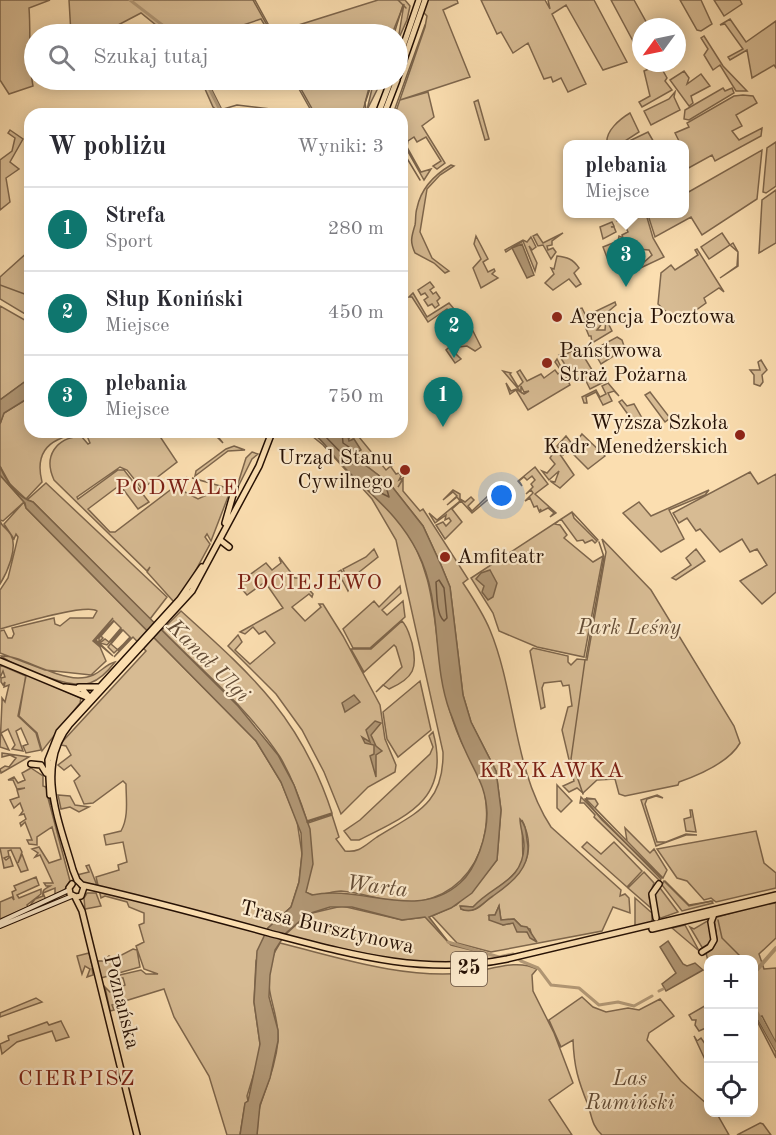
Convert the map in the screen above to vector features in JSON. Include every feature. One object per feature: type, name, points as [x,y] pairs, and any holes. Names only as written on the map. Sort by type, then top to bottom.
[{"type":"main road","points":[[408,32],[419,0]]},
{"type":"main road","points":[[408,47],[425,0]]},
{"type":"main road","points":[[380,108],[387,90]]},
{"type":"main road","points":[[386,108],[393,90]]},
{"type":"main road","points":[[90,699],[171,612],[193,582],[258,467],[270,438]]},
{"type":"main road","points":[[219,538],[251,473],[258,467]]},
{"type":"main road","points":[[225,523],[235,488]]},
{"type":"main road","points":[[219,538],[229,547]]},
{"type":"main road","points":[[90,699],[136,650]]},
{"type":"main road","points":[[0,661],[90,699]]},
{"type":"main road","points":[[63,687],[99,687]]},
{"type":"main road","points":[[76,688],[85,691],[90,699]]},
{"type":"main road","points":[[79,694],[83,700],[82,705]]},
{"type":"main road","name":"Poznańska","points":[[77,890],[47,774],[49,754],[55,738],[82,705],[90,699]]},
{"type":"main road","name":"Poznańska","points":[[90,699],[60,737],[51,770],[59,819],[136,1135]]},
{"type":"main road","points":[[31,764],[41,765],[47,774]]},
{"type":"main road","points":[[650,926],[656,918],[652,894],[659,884]]},
{"type":"main road","name":"Trasa Bursztynowa","points":[[77,890],[94,889],[366,962],[411,969],[455,970],[494,965],[776,897]]},
{"type":"main road","points":[[0,924],[77,890]]},
{"type":"main road","name":"Trasa Bursztynowa","points":[[630,932],[666,922],[702,917],[776,897]]},
{"type":"main road","points":[[702,952],[711,946],[714,940],[711,922],[714,914]]},
{"type":"main road","points":[[702,917],[711,922]]},
{"type":"main road","points":[[656,918],[666,922]]},
{"type":"green space","points":[[0,0],[50,0],[29,8],[30,24],[24,24],[24,89],[9,94],[0,80]]},
{"type":"green space","points":[[69,0],[255,0],[268,24],[264,24],[261,19],[246,24],[155,24],[141,13],[120,24],[70,24]]},
{"type":"green space","points":[[378,0],[405,0],[410,6],[405,24],[401,24],[404,4],[396,24],[302,24]]},
{"type":"green space","points":[[427,0],[457,0],[458,3],[443,10],[470,77],[400,100],[428,92],[434,117],[422,126],[445,163],[437,169],[433,166],[441,161],[426,137],[417,142],[414,137],[408,141],[408,108],[397,108],[403,90],[408,90],[408,76],[425,27],[427,16],[423,12]]},
{"type":"green space","points":[[481,0],[545,0],[550,9],[548,0],[594,0],[627,62],[603,70],[566,5],[552,14],[586,84],[568,92],[561,78],[553,82],[551,77],[544,79],[528,43],[513,53],[501,32],[497,34]]},
{"type":"green space","points":[[611,0],[634,0],[644,18],[632,18],[632,39]]},
{"type":"green space","points":[[680,0],[701,0],[712,24],[701,31],[697,30]]},
{"type":"green space","points":[[714,0],[740,0],[742,4],[724,16]]},
{"type":"green space","points":[[730,19],[746,42],[776,21],[776,68],[774,65],[752,78],[747,50],[730,60],[728,57],[743,49],[725,24],[720,25]]},
{"type":"green space","points":[[704,36],[723,66],[747,91],[736,91],[720,65],[713,70],[704,55],[708,49],[701,38]]},
{"type":"green space","points":[[644,72],[664,72],[667,78],[665,81],[672,90],[642,107],[639,102],[650,96]]},
{"type":"green space","points":[[685,72],[689,78],[687,84],[701,74],[710,86],[691,96],[693,103],[689,106],[670,80]]},
{"type":"green space","points":[[723,88],[725,91],[732,88],[734,93],[689,120],[684,119],[685,110]]},
{"type":"green space","points":[[205,90],[212,90],[221,108],[213,107]]},
{"type":"green space","points":[[300,90],[368,90],[364,108],[310,108]]},
{"type":"green space","points":[[372,90],[377,90],[368,108]]},
{"type":"green space","points":[[675,92],[674,97],[680,110],[651,125],[644,111],[669,99]]},
{"type":"green space","points":[[734,96],[753,96],[757,103],[736,115],[742,126],[732,131],[739,140],[762,128],[761,136],[715,161],[712,155],[689,168],[689,140],[678,140],[675,133],[689,127],[687,123]]},
{"type":"green space","points":[[478,100],[489,139],[485,140],[474,102]]},
{"type":"green space","points":[[630,113],[639,132],[627,140],[607,140],[611,130]]},
{"type":"green space","points":[[10,130],[23,139],[10,162],[19,169],[6,178],[10,202],[0,210],[0,160],[12,151],[15,138],[8,133]]},
{"type":"green space","points":[[648,132],[653,140],[631,140]]},
{"type":"green space","points":[[776,142],[776,186],[766,193],[763,192],[767,148]]},
{"type":"green space","points":[[408,149],[421,172],[431,169],[424,180]]},
{"type":"green space","points":[[762,150],[757,199],[702,235],[691,217],[655,237],[649,218],[689,218],[689,192]]},
{"type":"green space","points":[[451,165],[454,166],[440,175],[427,189],[420,232],[432,258],[449,271],[445,273],[434,263],[415,253],[412,240],[416,210],[425,188],[439,173]]},
{"type":"green space","points":[[776,190],[776,243],[759,253],[762,200]]},
{"type":"green space","points":[[616,218],[647,218],[653,238],[664,257],[634,271],[652,255],[649,250],[636,249],[608,260],[603,247],[618,241],[619,236],[623,238],[622,235],[628,232],[622,220],[617,221]]},
{"type":"green space","points":[[612,222],[614,226],[611,227],[614,227],[616,232],[603,239],[600,227]]},
{"type":"green space","points":[[563,233],[552,241],[552,245],[547,246],[548,250],[553,248],[556,252],[551,259],[543,245],[538,246],[533,236],[537,234],[543,243]]},
{"type":"green space","points":[[722,233],[730,245],[709,259],[701,247]]},
{"type":"green space","points":[[476,236],[488,259],[483,262],[488,272],[494,269],[492,274],[498,278],[481,288],[473,268],[481,259],[474,244]]},
{"type":"green space","points":[[531,237],[536,247],[532,250],[529,246],[537,263],[535,271],[523,241],[506,252],[505,250],[523,240],[527,242]]},
{"type":"green space","points":[[697,249],[724,292],[719,288],[704,298],[706,303],[678,323],[658,304],[661,273],[671,265],[675,270],[698,255],[695,250]]},
{"type":"green space","points":[[24,255],[24,313],[0,299],[0,277]]},
{"type":"green space","points":[[557,256],[570,259],[577,265],[579,268],[574,273],[581,284],[576,287],[569,279],[553,290],[545,283],[554,274],[551,268],[554,269]]},
{"type":"green space","points":[[430,282],[434,287],[430,290],[433,294],[436,292],[440,298],[437,301],[439,305],[435,308],[432,304],[428,306],[424,300],[428,297],[425,293],[421,295],[418,290]]},
{"type":"green space","points":[[413,293],[427,317],[449,303],[455,310],[443,318],[450,313],[447,309],[428,322],[412,297],[409,297]]},
{"type":"green space","points":[[615,302],[616,305],[604,315],[604,321],[597,330],[605,330],[606,319],[612,331],[592,343],[578,309],[582,308],[586,316]]},
{"type":"green space","points":[[0,306],[24,320],[24,382],[0,400]]},
{"type":"green space","points":[[472,329],[481,347],[475,351],[467,346],[459,347],[456,354],[461,359],[455,363],[446,350],[459,339],[454,337]]},
{"type":"green space","points":[[617,337],[622,340],[625,349],[601,364],[593,350]]},
{"type":"green space","points":[[578,347],[600,383],[606,381],[590,389],[581,371],[570,373],[559,355],[567,354]]},
{"type":"green space","points":[[557,359],[570,385],[528,410],[516,390],[510,394],[506,383],[511,391],[516,389],[524,394],[529,391],[524,392],[521,386],[521,392],[503,371],[511,373],[518,387],[523,382],[517,372],[520,370],[527,381],[541,374],[544,378],[555,370],[558,374],[562,372],[555,362]]},
{"type":"green space","points":[[761,360],[767,370],[762,375],[763,382],[760,386],[754,384],[754,375],[750,370],[760,370],[758,362]]},
{"type":"green space","points":[[608,383],[619,396],[614,391],[608,393],[612,401],[603,405],[596,392],[586,397],[587,403],[584,403],[582,397],[596,390],[600,397],[606,394],[602,386]]},
{"type":"green space","points":[[650,392],[670,418],[665,422],[645,395]]},
{"type":"green space","points":[[622,400],[627,406],[634,404],[642,418],[637,427],[619,402]]},
{"type":"green space","points":[[24,401],[24,438],[64,438],[49,446],[42,454],[40,466],[42,482],[26,499],[10,484],[0,466],[0,424],[4,413]]},
{"type":"green space","points":[[582,434],[605,456],[588,469],[573,454],[579,446],[576,442]]},
{"type":"green space","points":[[566,436],[573,445],[563,455],[557,446]]},
{"type":"green space","points":[[70,438],[83,438],[88,444],[90,443],[88,438],[161,438],[177,462],[142,489],[127,470],[120,467],[77,497],[78,499],[118,470],[124,470],[149,502],[138,509],[120,485],[88,509],[110,532],[115,532],[186,478],[183,491],[198,499],[211,493],[211,483],[231,489],[211,541],[207,534],[205,537],[210,544],[191,579],[174,602],[147,572],[150,567],[147,571],[54,480],[50,463],[51,456],[59,444]]},
{"type":"green space","points":[[314,438],[323,441],[345,468],[387,508],[400,522],[414,544],[430,589],[443,684],[449,708],[461,741],[481,779],[486,805],[485,830],[479,852],[468,872],[452,888],[432,898],[408,902],[337,891],[318,895],[306,892],[311,849],[308,823],[332,815],[339,837],[336,839],[345,851],[362,848],[415,814],[433,796],[442,770],[443,752],[396,540],[372,499]]},
{"type":"green space","points":[[349,438],[360,438],[386,470],[394,463],[391,467],[396,474],[399,473],[401,476],[399,480],[403,478],[398,487],[403,479],[403,491],[420,511],[423,509],[468,579],[463,583],[484,618],[499,654],[522,756],[539,804],[551,827],[621,890],[620,896],[625,894],[629,898],[630,913],[613,907],[602,931],[491,952],[457,943],[432,916],[456,905],[477,885],[497,860],[501,810],[496,771],[471,722],[463,695],[450,587],[441,565],[423,526],[390,484],[360,461],[353,439],[349,442]],"holes":[[[522,820],[527,832],[528,854],[524,864],[519,872],[479,907],[471,910],[461,909],[461,906],[473,907],[509,879],[523,864]],[[499,906],[501,920],[514,919],[521,926],[530,929],[532,936],[513,923],[503,925],[489,916],[495,915]]]},
{"type":"green space","points":[[234,446],[245,450],[228,451],[195,476],[196,471],[226,449]]},
{"type":"green space","points":[[555,447],[574,475],[560,488],[550,481],[555,482],[559,471],[549,480],[542,471],[547,473],[555,464],[550,458],[552,455],[549,454],[553,451],[557,452]]},
{"type":"green space","points":[[252,452],[258,454],[252,459],[235,493],[246,458]]},
{"type":"green space","points":[[535,467],[548,484],[535,494],[556,513],[550,517],[554,513],[548,508],[540,512],[541,509],[539,511],[537,506],[534,507],[530,498],[525,501],[533,493],[531,490],[526,494],[533,487],[531,484],[535,480],[532,476],[527,480],[524,477],[519,481],[522,486],[518,481]]},
{"type":"green space","points":[[750,472],[758,484],[776,474],[776,592],[762,604],[740,581],[767,565],[757,549],[750,552],[742,539],[720,552],[700,529],[696,531],[687,518],[679,523],[673,513]]},
{"type":"green space","points":[[0,475],[24,502],[3,521],[0,520]]},
{"type":"green space","points":[[46,483],[167,597],[150,619],[33,502],[27,500]]},
{"type":"green space","points":[[491,488],[493,493],[497,492],[472,513],[461,501],[452,509],[462,522],[445,539],[436,525],[443,522],[446,526],[451,521],[449,518],[445,520],[446,515],[435,523],[429,513],[437,520],[460,501],[457,497],[447,505],[457,496],[453,492],[443,500],[453,490],[460,494],[460,499],[465,502],[471,497],[474,500],[468,506],[472,511],[492,492]]},
{"type":"green space","points":[[709,490],[705,495],[669,510],[684,539],[661,552],[623,513],[639,502],[651,516]]},
{"type":"green space","points":[[24,502],[26,508],[256,741],[281,782],[297,821],[302,854],[299,882],[291,907],[268,928],[256,961],[254,1002],[260,1044],[259,1057],[247,1096],[248,1101],[245,1104],[240,1135],[227,1135],[209,1076],[174,1017],[164,989],[112,1005],[114,1010],[110,1011],[105,987],[110,992],[125,985],[123,978],[111,977],[141,970],[146,974],[158,974],[144,969],[136,946],[144,942],[139,925],[144,923],[144,913],[129,907],[127,902],[105,896],[101,898],[96,877],[119,870],[118,865],[127,862],[123,842],[106,845],[104,835],[121,831],[124,826],[127,808],[126,784],[123,781],[93,803],[84,804],[74,781],[80,776],[71,765],[64,770],[58,765],[71,755],[66,746],[61,745],[63,741],[146,651],[133,637],[114,657],[131,637],[123,644],[130,637],[123,630],[111,644],[118,650],[114,653],[108,647],[122,629],[107,645],[100,643],[105,639],[109,642],[121,628],[114,621],[101,636],[103,638],[99,642],[99,638],[114,620],[96,640],[113,656],[95,641],[113,618],[93,641],[100,647],[106,661],[91,675],[45,670],[0,653],[0,631],[4,630],[8,638],[12,638],[14,634],[12,628],[54,618],[55,624],[60,626],[70,618],[93,618],[97,611],[91,609],[67,612],[0,629],[0,590],[8,578],[18,537],[16,534],[14,539],[4,524]]},
{"type":"green space","points":[[572,512],[574,518],[597,541],[595,543],[592,540],[585,543],[583,540],[577,541],[561,519]]},
{"type":"green space","points":[[560,520],[555,524],[560,525],[567,535],[564,538],[593,562],[603,556],[584,657],[537,647],[499,631],[493,613],[471,578]]},
{"type":"green space","points":[[0,521],[11,535],[13,547],[8,567],[0,584]]},
{"type":"green space","name":"Park Leśny","points":[[602,539],[651,590],[734,726],[740,743],[721,762],[679,782],[678,785],[625,796],[619,794],[615,779],[597,780],[583,793],[577,788],[569,792],[563,786],[574,781],[562,730],[568,707],[572,706],[569,685],[563,686],[561,681],[544,683],[542,688],[545,707],[541,709],[530,651],[533,648],[568,656],[568,662],[571,665],[577,659],[587,660],[606,552]]},
{"type":"green space","points":[[374,549],[378,557],[358,573],[348,591],[338,572],[341,570],[349,583],[343,569],[366,557]]},
{"type":"green space","points":[[696,549],[705,561],[676,580],[672,578],[691,565],[686,558]]},
{"type":"green space","points":[[279,557],[295,578],[298,578],[313,594],[312,597],[309,594],[292,607],[305,621],[321,607],[319,604],[323,604],[343,636],[380,705],[385,739],[396,765],[395,772],[368,787],[341,814],[324,772],[302,730],[276,694],[228,646],[238,635],[242,642],[235,650],[250,664],[275,643],[265,631],[259,634],[253,627],[245,634],[240,632],[283,608],[265,582],[247,595],[240,587],[248,576],[266,563],[272,570],[281,563]]},
{"type":"green space","points":[[400,586],[401,593],[382,610],[387,615],[403,601],[405,617],[370,648],[353,648],[343,629],[374,601],[379,607]]},
{"type":"green space","points":[[181,611],[252,678],[290,724],[320,780],[332,813],[307,821],[288,772],[268,739],[240,707],[162,630]]},
{"type":"green space","points":[[402,621],[412,643],[414,666],[404,681],[389,689],[383,685],[402,667],[396,647],[394,645],[364,672],[351,649],[371,649]]},
{"type":"green space","points":[[1,656],[16,658],[57,674],[78,678],[96,674],[115,662],[97,680],[81,684],[44,676]]},
{"type":"green space","points":[[0,665],[26,676],[18,716],[36,733],[41,750],[26,753],[23,746],[28,744],[21,728],[16,731],[23,751],[12,749],[15,745],[8,729],[1,733],[9,750],[0,747],[2,698],[5,702],[9,685],[4,687],[5,682],[3,685],[1,682],[1,678],[5,677],[3,671],[0,678]]},
{"type":"green space","points":[[26,674],[81,698],[80,703],[42,751],[37,733],[19,716]]},
{"type":"green space","points":[[420,681],[431,730],[398,757],[387,739],[383,712]]},
{"type":"green space","points":[[433,732],[437,755],[436,773],[431,789],[422,801],[395,822],[359,840],[351,840],[344,831],[360,820],[430,754],[433,747],[429,736]]},
{"type":"green space","points":[[2,753],[29,757],[1,773],[0,769],[5,766],[9,767],[16,758],[10,755],[2,757]]},
{"type":"green space","points":[[31,768],[43,776],[43,786],[46,787],[51,805],[48,798],[70,881],[64,891],[55,896],[55,888],[43,893],[50,886],[44,883],[53,883],[40,855],[35,857],[38,853],[32,849],[39,847],[49,863],[61,859],[52,827],[37,837],[37,845],[29,844],[27,840],[32,840],[25,822],[21,826],[20,823],[26,819],[24,814],[20,815],[23,811],[20,803],[14,808],[10,800],[19,797],[17,790],[25,788],[17,789],[13,780],[8,780],[14,777],[18,783],[25,780],[22,773]]},
{"type":"green space","points":[[557,785],[572,801],[561,812],[557,808]]},
{"type":"green space","points":[[58,795],[70,796],[75,805],[89,807],[79,812],[70,807],[61,809]]},
{"type":"green space","points":[[657,795],[663,798],[656,796],[647,799],[645,804],[657,842],[666,842],[686,834],[697,835],[686,835],[656,846],[641,800]]},
{"type":"green space","points":[[581,797],[661,879],[660,881],[594,817],[595,815],[584,803],[580,803]]},
{"type":"green space","points":[[586,798],[595,799],[598,804],[595,808],[627,841],[625,828],[650,853],[654,849],[667,870],[663,878],[586,799],[593,799]]},
{"type":"green space","points":[[690,810],[692,810],[696,832],[686,831],[684,819],[691,817]]},
{"type":"green space","points":[[756,831],[764,863],[776,873],[776,888],[716,902],[711,898],[704,900],[687,881],[677,878],[657,849]]},
{"type":"green space","points":[[587,842],[601,854],[614,842],[642,871],[627,887],[582,847]]},
{"type":"green space","points":[[0,848],[20,848],[22,852],[18,863],[22,854],[28,870],[21,872],[11,850],[8,851],[9,856],[4,858],[6,860],[10,857],[13,866],[4,868]]},
{"type":"green space","points":[[89,865],[96,885],[83,883],[77,875],[89,872],[86,866]]},
{"type":"green space","points":[[644,872],[654,883],[649,896],[651,908],[628,888]]},
{"type":"green space","points":[[36,877],[39,885],[17,895],[19,898],[41,889],[41,894],[27,905],[28,907],[0,919],[0,902],[12,897],[14,900],[12,892],[16,890],[14,886]]},
{"type":"green space","points":[[664,881],[689,906],[711,901],[713,903],[682,911],[662,885]]},
{"type":"green space","points":[[660,888],[678,912],[661,918],[657,916],[654,893]]},
{"type":"green space","points":[[43,893],[46,900],[29,907],[35,899],[43,896]]},
{"type":"green space","points":[[87,893],[96,893],[101,906],[85,909],[84,898]]},
{"type":"green space","points":[[635,898],[652,913],[652,922],[635,926]]},
{"type":"green space","points":[[776,900],[769,904],[776,903],[776,938],[759,954],[764,969],[776,968],[776,1043],[762,1016],[758,1018],[758,955],[706,955],[717,940],[714,918]]},
{"type":"green space","points":[[342,906],[402,920],[426,917],[451,945],[504,958],[447,963],[420,961],[367,954],[285,935],[308,914]]},
{"type":"green space","points":[[709,920],[712,936],[710,943],[703,949],[690,927],[694,929]]},
{"type":"green space","points":[[685,925],[698,949],[698,950],[672,928]]},
{"type":"green space","points":[[280,943],[372,966],[418,973],[465,973],[511,965],[537,969],[532,975],[533,991],[554,1033],[573,1083],[549,1100],[572,1135],[257,1135],[259,1111],[274,1065],[278,1041],[276,1016],[268,982],[273,957]]},
{"type":"green space","points":[[133,949],[137,950],[140,967],[101,978],[97,961],[103,961],[109,956],[114,959]]},
{"type":"green space","points":[[89,953],[94,973],[92,968],[93,975],[87,977],[90,969],[85,966],[82,974],[77,956]]},
{"type":"green space","name":"Las Rumiński","points":[[582,997],[593,1007],[606,1012],[628,1008],[639,1010],[660,999],[674,1016],[649,1033],[647,1040],[681,1081],[704,1101],[704,1117],[719,1117],[729,1135],[602,1135],[594,1125],[579,1081],[573,1040],[561,1047],[549,1020]]},
{"type":"green space","points":[[36,998],[42,1002],[0,1017],[0,1013]]},
{"type":"green space","points":[[704,1006],[704,1029],[699,1031],[695,1025],[696,1020],[692,1020],[689,1015]]},
{"type":"green space","points":[[758,1020],[776,1052],[776,1058],[758,1023]]},
{"type":"green space","points":[[61,1021],[69,1037],[56,1041],[52,1031],[17,1042],[2,1054],[0,1044],[9,1040],[8,1036],[47,1022],[49,1025]]},
{"type":"green space","points":[[694,1036],[697,1041],[701,1038],[704,1042],[704,1057]]},
{"type":"green space","points":[[760,1123],[771,1135],[737,1135]]},
{"type":"water","points":[[522,244],[534,275],[527,278],[512,248]]},
{"type":"water","points":[[24,382],[24,401],[4,413],[0,424],[0,400]]},
{"type":"water","points":[[348,438],[349,441],[354,439],[361,450],[357,452],[360,461],[390,484],[423,526],[441,565],[450,587],[463,695],[471,722],[496,771],[501,810],[497,860],[472,893],[451,908],[429,917],[449,943],[425,917],[402,920],[352,907],[330,907],[308,914],[286,933],[275,950],[270,975],[269,997],[278,1030],[278,1041],[270,1078],[260,1105],[257,1135],[240,1135],[245,1103],[248,1101],[260,1044],[254,1002],[257,951],[268,928],[291,907],[299,882],[302,854],[301,833],[281,782],[256,741],[26,508],[25,503],[0,475],[0,466],[17,493],[33,502],[238,706],[278,755],[294,785],[310,829],[313,864],[306,892],[312,895],[331,893],[388,900],[426,900],[443,894],[460,883],[471,869],[480,851],[485,831],[487,813],[485,795],[461,741],[444,693],[431,591],[418,553],[393,516],[342,465],[320,439]]},
{"type":"water","points":[[490,570],[497,583],[493,597],[488,600],[482,592],[484,586],[476,579],[481,573]]},
{"type":"water","points":[[354,695],[360,702],[345,712],[342,703]]},
{"type":"water","points":[[375,721],[381,723],[371,735],[376,746],[382,751],[376,755],[376,777],[370,756],[374,754],[374,745],[365,743],[362,737],[370,742],[366,730]]},
{"type":"water","points":[[520,819],[525,829],[528,849],[524,866],[514,879],[478,907],[470,910],[461,909],[460,906],[473,907],[513,875],[519,867],[524,846]]},
{"type":"water","points":[[499,906],[501,920],[514,919],[521,926],[527,927],[537,942],[530,938],[527,932],[517,932],[513,923],[503,925],[489,920],[489,915],[495,915]]},
{"type":"water","points":[[668,941],[683,964],[687,966],[695,963],[703,970],[666,991],[662,984],[676,973],[660,947]]},
{"type":"waterway","points":[[130,0],[161,24]]},
{"type":"waterway","points":[[253,0],[266,24]]},
{"type":"waterway","points":[[398,0],[406,8]]},
{"type":"waterway","points":[[397,24],[403,5]]},
{"type":"waterway","points":[[408,72],[425,25]]},
{"type":"waterway","points":[[210,90],[219,108]]},
{"type":"waterway","points":[[302,90],[312,108]]},
{"type":"waterway","points":[[366,108],[370,90]]},
{"type":"waterway","points":[[395,108],[402,90]]},
{"type":"waterway","points":[[227,108],[237,105],[262,108]]},
{"type":"waterway","points":[[408,160],[420,180]]},
{"type":"waterway","points":[[0,285],[24,294]]},
{"type":"waterway","points":[[573,513],[598,540]]},
{"type":"waterway","points":[[586,658],[604,557],[599,542]]},
{"type":"waterway","points":[[583,794],[571,759],[585,660]]},
{"type":"waterway","points":[[585,799],[602,820],[662,878]]},
{"type":"waterway","points":[[307,822],[332,814]]},
{"type":"waterway","points":[[665,881],[689,905],[713,901]]},
{"type":"waterway","points":[[718,920],[722,938],[739,955]]},
{"type":"waterway","points":[[448,942],[499,957],[513,954],[521,961],[538,968]]},
{"type":"waterway","points":[[758,968],[776,948]]},
{"type":"waterway","points":[[539,969],[551,985],[579,988],[599,1005],[618,1002],[634,1006],[652,996]]},
{"type":"waterway","points":[[659,991],[663,989]]},
{"type":"waterway","points":[[755,1009],[776,1047]]},
{"type":"place","name":"plebania","points":[[626,287]]},
{"type":"place","name":"Agencja Pocztowa","points":[[557,317]]},
{"type":"place","name":"Słup Koniński","points":[[454,358]]},
{"type":"place","name":"Państwowa Straż Pożarna","points":[[547,363]]},
{"type":"place","name":"Strefa","points":[[443,427]]},
{"type":"place","name":"Wyższa Szkoła Kadr Menedżerskich","points":[[740,435]]},
{"type":"place","name":"Urząd Stanu Cywilnego","points":[[405,470]]},
{"type":"place","name":"Amfiteatr","points":[[445,557]]},
{"type":"district","name":"PODWALE","points":[[177,488]]},
{"type":"district","name":"POCIEJEWO","points":[[310,583]]},
{"type":"district","name":"KRYKAWKA","points":[[552,771]]},
{"type":"district","name":"CIERPISZ","points":[[77,1079]]},
{"type":"water label","name":"Kanał Ulgi","points":[[208,661]]},
{"type":"water label","name":"Warta","points":[[377,887]]}]
